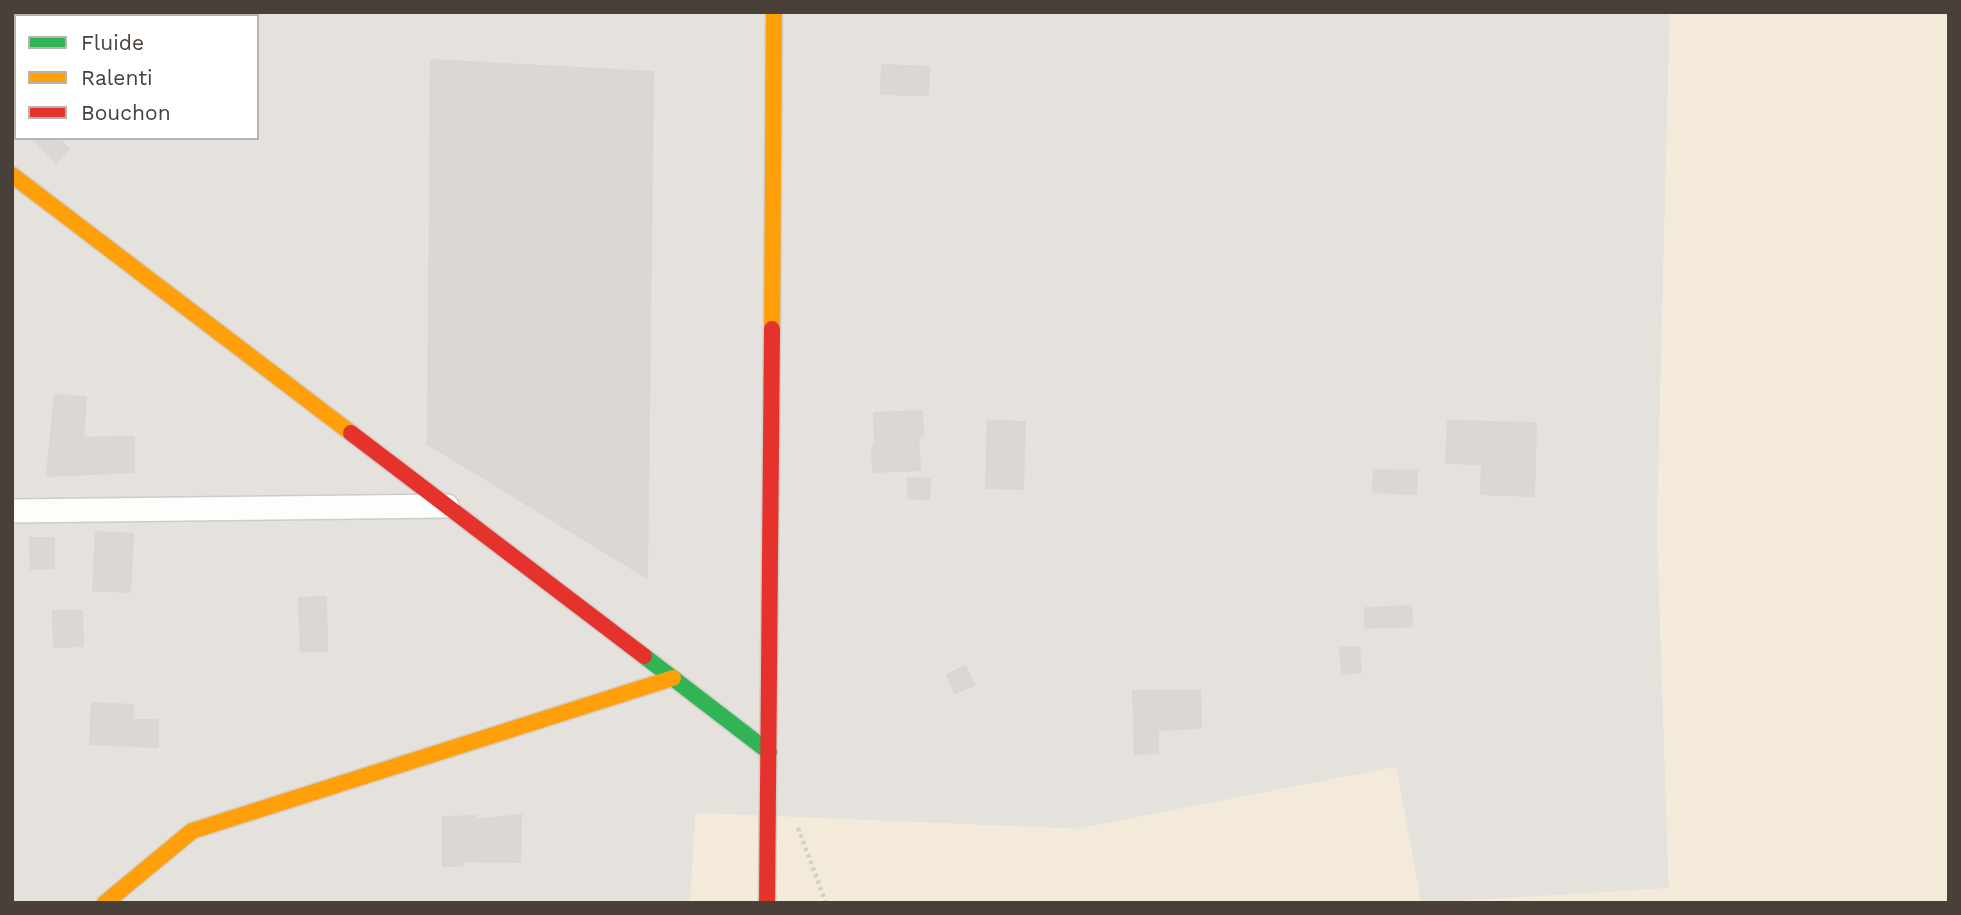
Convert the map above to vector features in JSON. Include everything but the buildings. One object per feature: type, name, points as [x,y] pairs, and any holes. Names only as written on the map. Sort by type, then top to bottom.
[{"type":"street","points":[[767,903],[774,12]]},
{"type":"street","points":[[12,174],[769,752]]},
{"type":"street","points":[[12,511],[447,506]]},
{"type":"street","points":[[105,903],[192,831],[673,678]]},
{"type":"shaded area","points":[[12,12],[1670,12],[1657,527],[1669,889],[1421,903],[1396,767],[1077,829],[696,813],[690,903],[12,903]]},
{"type":"sand","points":[[1670,12],[1949,12],[1949,903],[1428,903],[1669,888],[1657,527]]},
{"type":"sand","points":[[1396,767],[1421,903],[690,903],[696,813],[1077,829]]},
{"type":"traffic: fast","points":[[644,656],[769,752]]},
{"type":"traffic: slow","points":[[772,329],[774,12]]},
{"type":"traffic: slow","points":[[12,175],[351,433]]},
{"type":"traffic: slow","points":[[105,903],[192,831],[673,678]]},
{"type":"traffic: jam","points":[[767,903],[772,329]]},
{"type":"traffic: jam","points":[[351,433],[644,656]]}]
